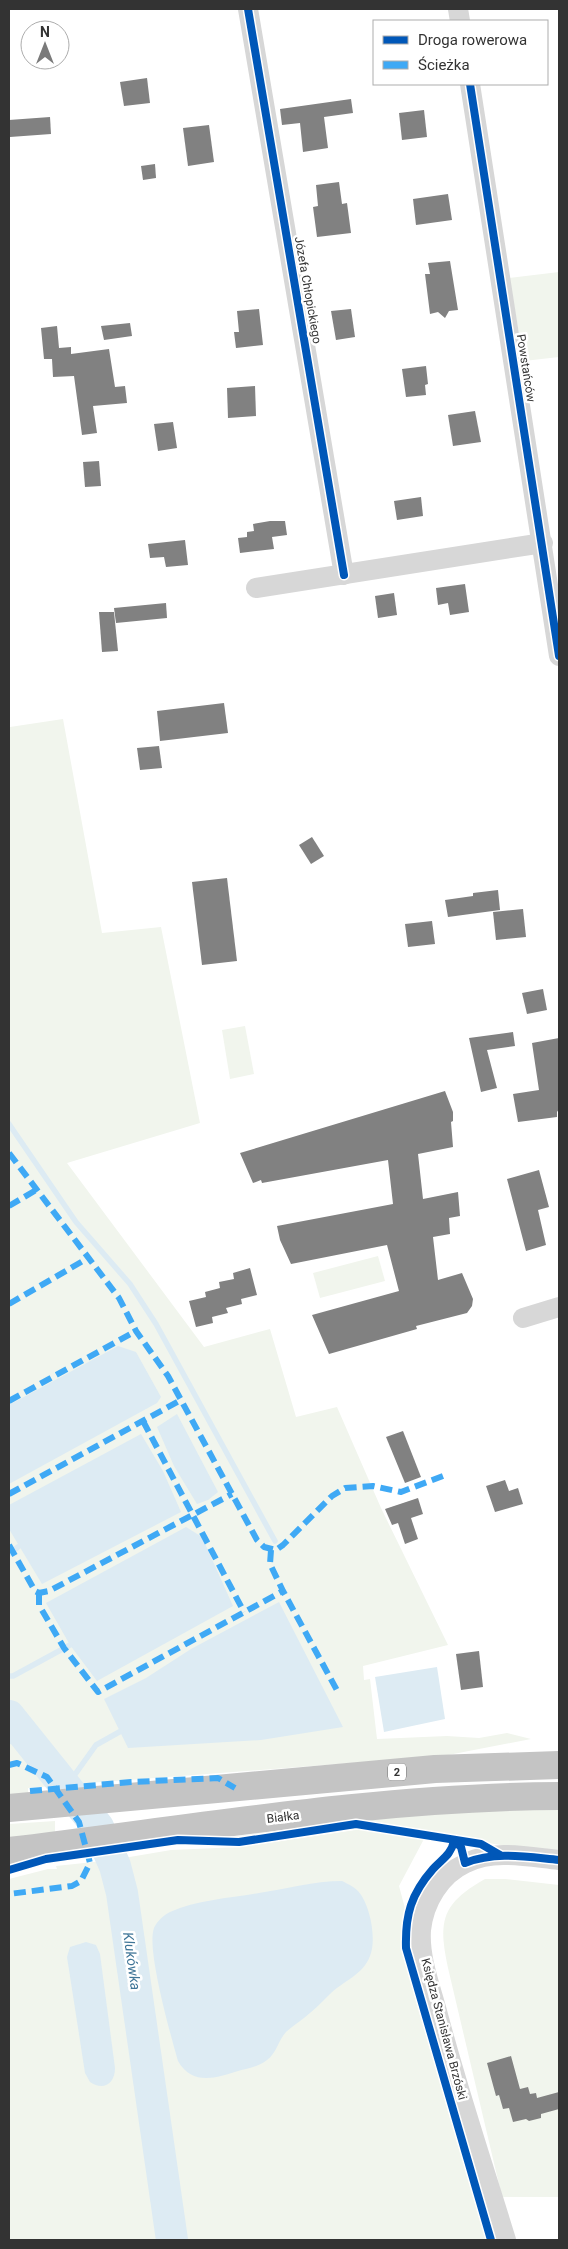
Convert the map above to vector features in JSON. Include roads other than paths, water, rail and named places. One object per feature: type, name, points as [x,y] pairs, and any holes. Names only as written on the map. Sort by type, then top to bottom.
[{"type":"highway","name":"2","points":[[21,1807],[435,1769],[559,1765]]},
{"type":"highway","name":"Białka","points":[[9,1851],[168,1830],[407,1804],[501,1797],[559,1796]]},
{"type":"street","name":"Józefa Chłopickiego","points":[[248,9],[344,575]]},
{"type":"street","name":"Powstańców","points":[[470,85],[543,543],[559,656]]},
{"type":"street","points":[[256,588],[543,543]]},
{"type":"street","points":[[523,1318],[559,1308]]},
{"type":"street","name":"Księdza Stanisława Brzóski","points":[[506,2240],[442,2028],[425,1963],[422,1947],[422,1924],[425,1910],[436,1888],[446,1877],[465,1863],[483,1857],[500,1855],[559,1860]]},
{"type":"waterway","points":[[9,1124],[76,1222],[130,1284],[156,1324],[275,1541]]},
{"type":"waterway","points":[[9,1554],[18,1547]]},
{"type":"waterway","points":[[9,1676],[13,1676],[70,1645]]},
{"type":"waterway","name":"Klukówka","points":[[9,1716],[98,1827],[115,1866],[122,1893],[172,2240]]},
{"type":"waterway","points":[[66,1787],[96,1745],[121,1731]]},
{"type":"waterway","points":[[9,1742],[22,1734]]}]
